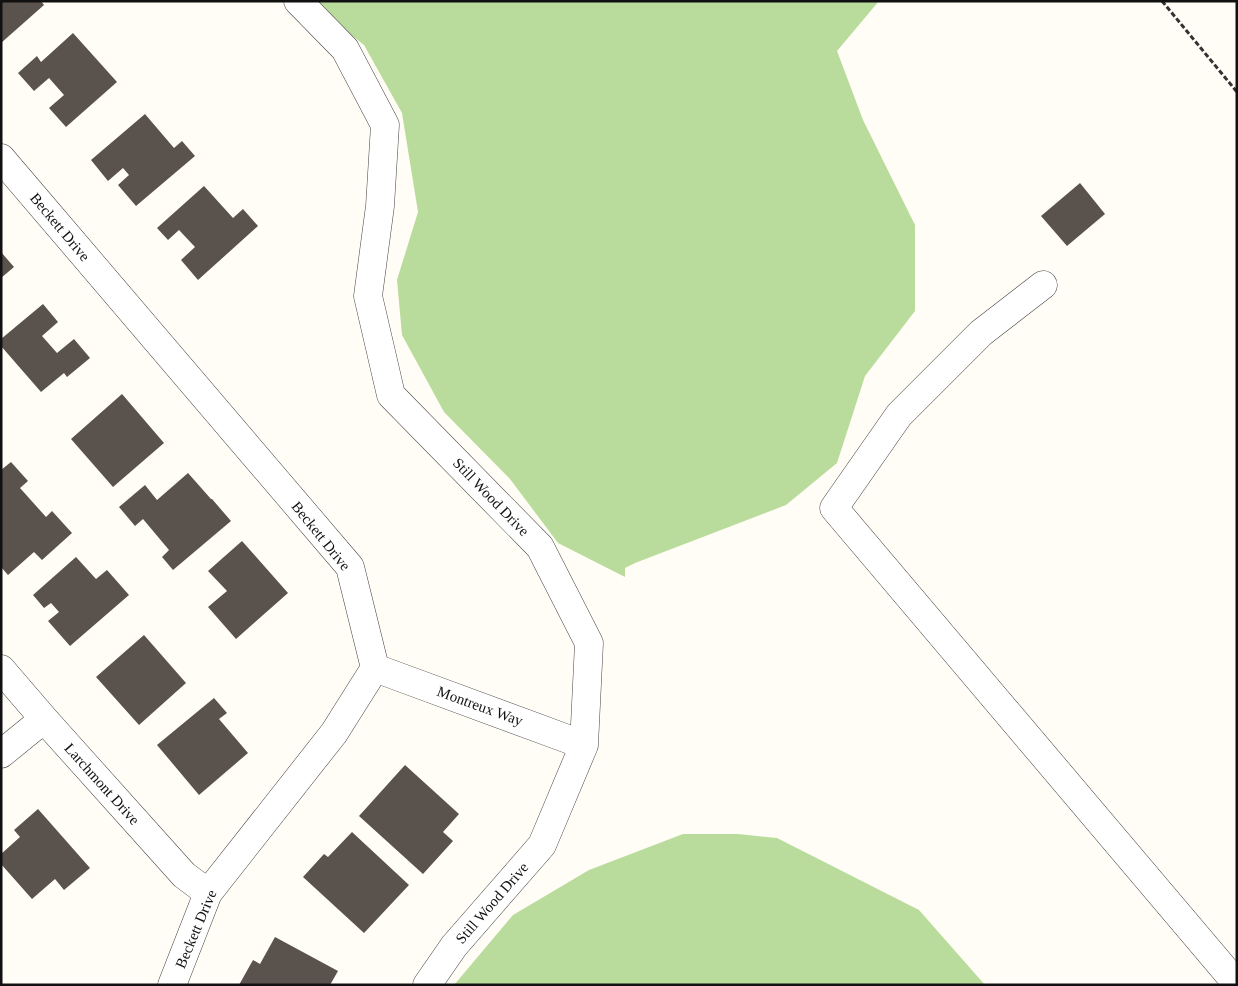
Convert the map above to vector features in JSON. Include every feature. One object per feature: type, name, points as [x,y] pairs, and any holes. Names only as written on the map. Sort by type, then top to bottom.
[{"type":"street","name":"Still Wood Drive","points":[[298,1],[345,50],[385,125],[380,206],[368,296],[391,395],[540,547],[589,643],[584,745],[542,845],[454,946],[427,985]]},
{"type":"street","name":"Beckett Drive","points":[[1,158],[350,567],[375,668],[334,733],[208,893],[172,985]]},
{"type":"street","points":[[1043,285],[981,333],[899,415],[834,508],[1237,984]]},
{"type":"street","name":"Larchmont Drive","points":[[1,668],[184,876],[208,893]]},
{"type":"street","name":"Montreux Way","points":[[375,668],[584,745]]},
{"type":"street","points":[[1,754],[44,719]]},
{"type":"path","points":[[1162,1],[1237,92]]},
{"type":"green space","points":[[309,1],[879,1],[837,51],[863,120],[915,225],[915,311],[865,376],[837,463],[786,505],[635,563],[625,568],[625,577],[558,543],[510,479],[444,412],[402,335],[397,280],[418,212],[402,113],[364,45]]},
{"type":"green space","points":[[683,834],[738,834],[777,838],[919,910],[985,985],[454,985],[513,915],[589,870]]},
{"type":"building","points":[[1,1],[41,1],[44,5],[1,43]]},
{"type":"building","points":[[73,33],[117,82],[66,127],[49,108],[64,95],[49,78],[34,91],[18,73],[37,56],[41,62]]},
{"type":"building","points":[[145,114],[174,148],[182,141],[195,156],[136,206],[118,185],[129,175],[123,168],[108,181],[91,160]]},
{"type":"building","points":[[1080,183],[1105,214],[1067,246],[1041,216]]},
{"type":"building","points":[[204,186],[233,218],[243,209],[258,226],[198,280],[181,260],[195,247],[179,230],[168,240],[157,228]]},
{"type":"building","points":[[1,252],[14,267],[1,278]]},
{"type":"building","points":[[43,304],[58,322],[42,336],[57,353],[74,339],[90,358],[67,377],[64,373],[41,392],[1,346],[1,339]]},
{"type":"building","points":[[122,394],[164,443],[113,487],[71,439]]},
{"type":"building","points":[[11,462],[28,481],[20,488],[46,517],[52,511],[72,533],[42,560],[34,552],[8,575],[1,567],[1,470]]},
{"type":"building","points":[[188,473],[231,521],[173,570],[162,557],[169,550],[143,519],[135,526],[119,507],[145,485],[157,500]]},
{"type":"building","points":[[242,541],[288,593],[236,639],[208,607],[227,591],[208,571]]},
{"type":"building","points":[[76,557],[96,579],[107,570],[129,595],[70,646],[48,621],[59,612],[51,603],[44,608],[33,595]]},
{"type":"building","points":[[144,635],[186,683],[139,725],[96,677]]},
{"type":"building","points":[[214,698],[227,713],[219,719],[248,753],[199,795],[157,745]]},
{"type":"building","points":[[405,765],[459,814],[443,832],[453,841],[423,874],[359,816]]},
{"type":"building","points":[[38,809],[90,868],[64,890],[55,879],[32,899],[1,864],[1,854],[20,837],[14,830]]},
{"type":"building","points":[[352,832],[409,885],[364,933],[303,877],[324,854],[328,857]]},
{"type":"building","points":[[275,937],[338,971],[330,985],[239,985],[253,960],[260,964]]}]
